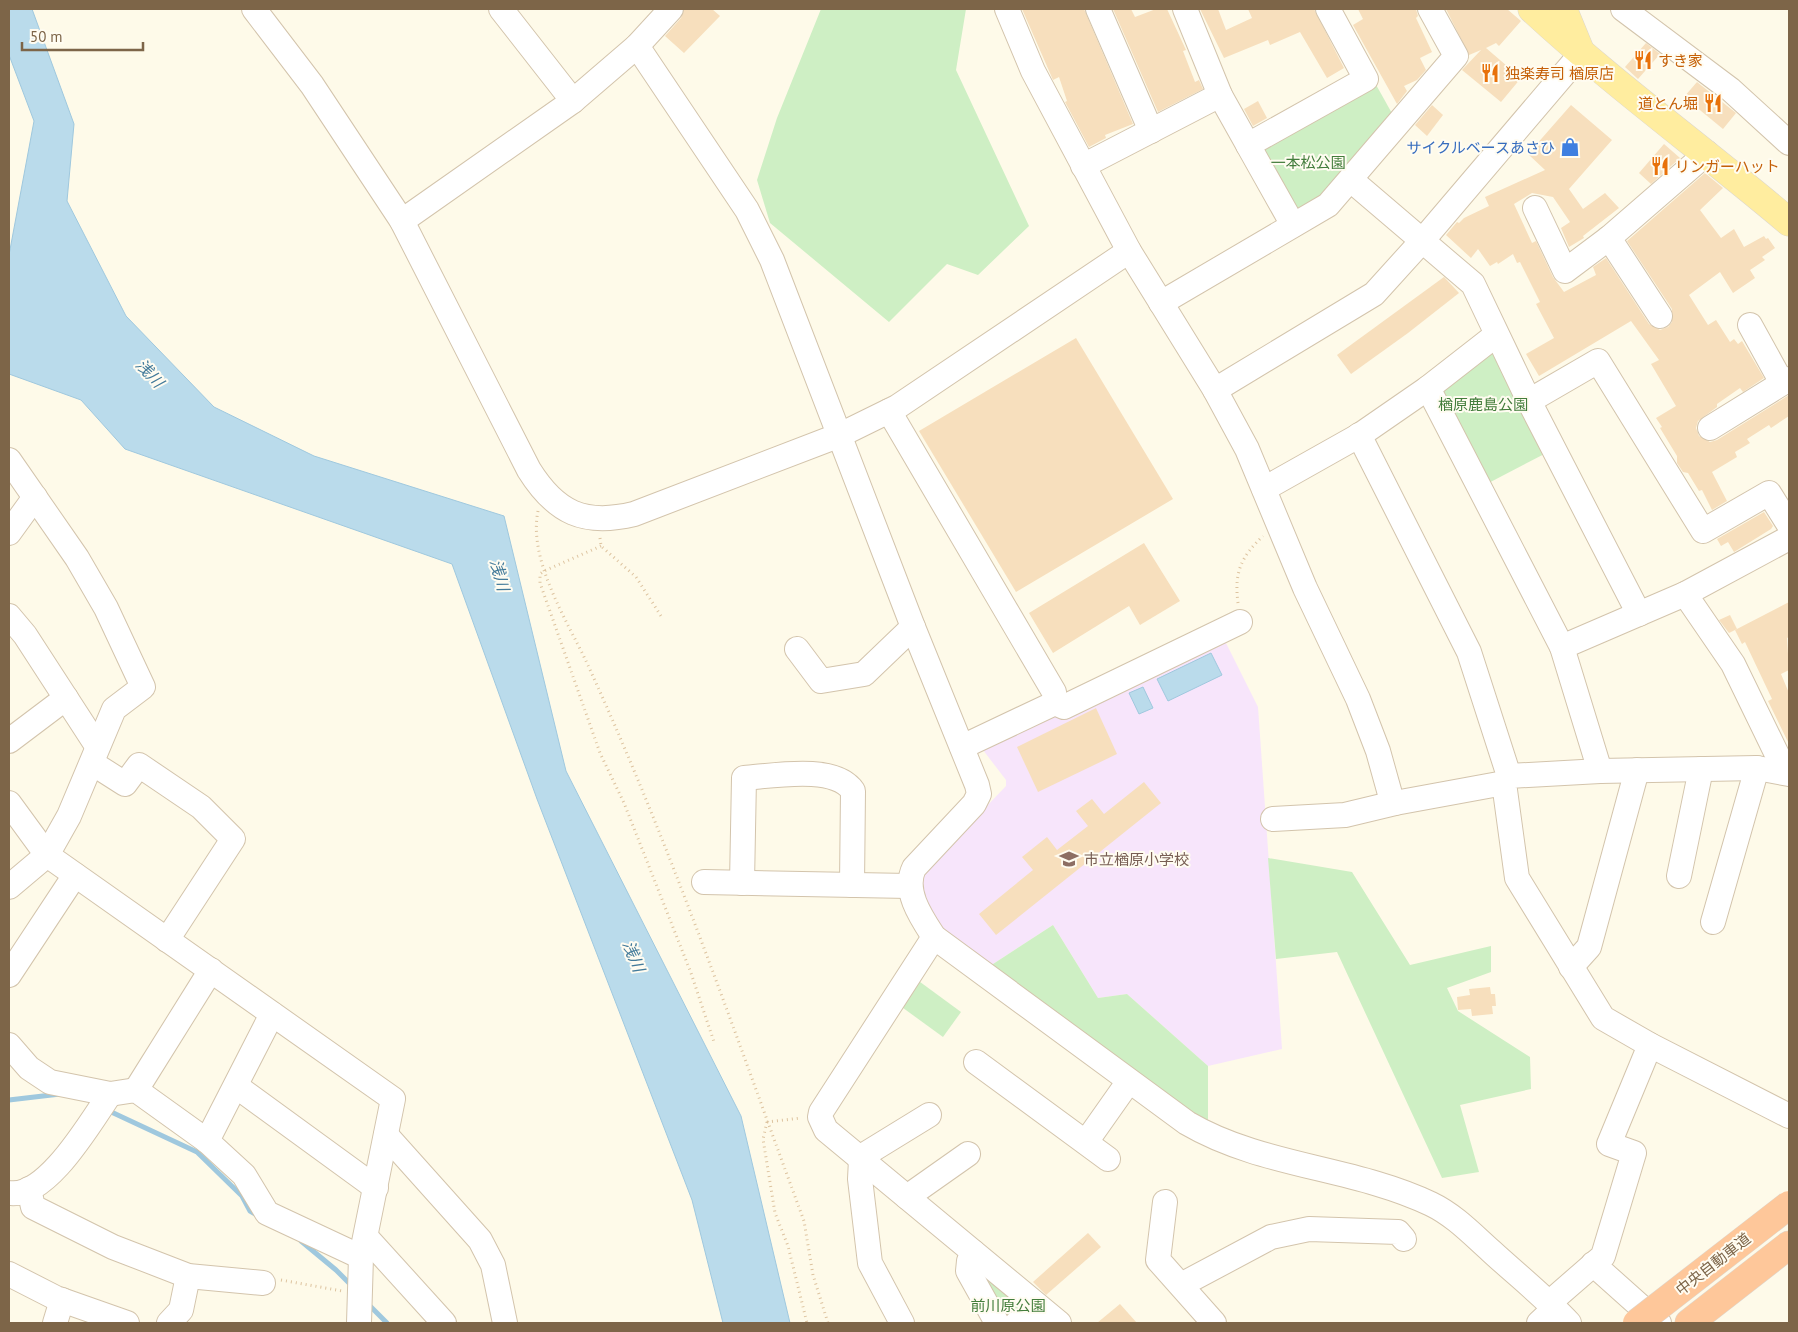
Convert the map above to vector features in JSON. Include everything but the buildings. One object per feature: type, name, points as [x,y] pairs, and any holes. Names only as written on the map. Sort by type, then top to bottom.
[{"type":"highway","name":"中央自動車道","points":[[1636,1323],[1789,1205]]},
{"type":"highway","points":[[1689,1323],[1789,1245]]},
{"type":"main road","points":[[1532,9],[1581,54],[1706,153],[1789,222]]},
{"type":"main road","points":[[1564,9],[1581,54]]},
{"type":"street","points":[[254,9],[312,85],[402,221],[481,372],[528,470],[541,490],[554,502],[573,513],[599,520],[634,514],[840,436],[889,411],[1129,251]]},
{"type":"street","points":[[501,9],[573,101]]},
{"type":"street","points":[[402,221],[573,101],[637,46],[670,9]]},
{"type":"street","points":[[1007,9],[1033,71],[1129,251],[1215,390],[1246,449],[1305,588],[1358,699],[1378,752],[1394,803]]},
{"type":"street","points":[[1098,9],[1150,131]]},
{"type":"street","points":[[1185,9],[1220,94],[1294,225]]},
{"type":"street","points":[[1248,145],[1366,80],[1328,9]]},
{"type":"street","points":[[1162,303],[1328,205],[1351,180],[1456,56],[1430,9]]},
{"type":"street","points":[[1623,9],[1731,90],[1789,143]]},
{"type":"street","points":[[637,46],[747,210],[772,260],[979,794],[974,804],[914,868],[910,881],[921,917],[934,937],[1187,1123],[1210,1136],[1234,1146],[1376,1185],[1432,1204],[1455,1219],[1553,1314],[1593,1264],[1603,1256],[1634,1153],[1609,1144],[1650,1045]]},
{"type":"street","points":[[1215,390],[1374,294],[1422,242],[1581,54]]},
{"type":"street","points":[[1084,166],[1220,94]]},
{"type":"street","points":[[1535,208],[1565,271],[1608,238],[1706,153]]},
{"type":"street","points":[[1351,180],[1473,284],[1529,401],[1639,614]]},
{"type":"street","points":[[1608,238],[1660,316]]},
{"type":"street","points":[[1710,428],[1786,381],[1750,325]]},
{"type":"street","points":[[1264,490],[1359,436],[1428,388],[1496,335]]},
{"type":"street","points":[[1529,401],[1598,361],[1703,531],[1769,493],[1789,526]]},
{"type":"street","points":[[1428,388],[1562,648],[1600,771]]},
{"type":"street","points":[[889,411],[1054,692],[1055,703]]},
{"type":"street","points":[[1359,436],[1469,652],[1506,780],[1517,878],[1571,967],[1604,1018],[1650,1045],[1789,1116]]},
{"type":"street","points":[[9,460],[77,558],[106,608],[143,687],[114,709],[69,816],[47,855],[9,887]]},
{"type":"street","points":[[9,532],[35,497]]},
{"type":"street","points":[[1562,648],[1686,594],[1789,538]]},
{"type":"street","points":[[1686,594],[1734,664],[1788,773]]},
{"type":"street","points":[[9,616],[17,640],[66,698],[95,755],[125,784],[139,765],[201,807],[233,839],[168,940]]},
{"type":"street","points":[[962,748],[1055,703],[1064,707],[1240,622]]},
{"type":"street","points":[[797,649],[821,681],[864,674],[913,627]]},
{"type":"street","points":[[9,741],[66,698]]},
{"type":"street","points":[[1273,819],[1346,815],[1506,780],[1600,771],[1757,768],[1788,773]]},
{"type":"street","points":[[1713,922],[1757,768]]},
{"type":"street","points":[[1679,876],[1701,769]]},
{"type":"street","points":[[1571,967],[1589,947],[1637,770]]},
{"type":"street","points":[[742,883],[744,778],[815,773],[848,784],[853,791],[852,885]]},
{"type":"street","points":[[9,803],[47,855],[393,1099],[364,1247],[359,1323]]},
{"type":"street","points":[[9,975],[75,875]]},
{"type":"street","points":[[704,882],[852,885],[910,881]]},
{"type":"street","points":[[934,937],[821,1112],[820,1117],[826,1130],[1050,1316]]},
{"type":"street","points":[[136,1090],[211,970]]},
{"type":"street","points":[[207,1141],[272,1014]]},
{"type":"street","points":[[9,1045],[29,1068],[50,1082],[110,1094],[136,1090],[207,1141],[244,1175],[267,1213],[364,1247],[444,1323]]},
{"type":"street","points":[[976,1062],[1001,1090],[1086,1142],[1108,1159]]},
{"type":"street","points":[[1086,1142],[1129,1081]]},
{"type":"street","points":[[236,1086],[376,1188]]},
{"type":"street","points":[[110,1094],[50,1176],[19,1191],[33,1207],[113,1248],[188,1276],[264,1283]]},
{"type":"street","points":[[860,1159],[929,1115]]},
{"type":"street","points":[[386,1135],[480,1240],[493,1266],[505,1323]]},
{"type":"street","points":[[907,1197],[968,1154]]},
{"type":"street","points":[[860,1159],[860,1179],[870,1263],[902,1323]]},
{"type":"street","points":[[1165,1202],[1158,1260],[1214,1323]]},
{"type":"street","points":[[1181,1285],[1271,1237],[1309,1229],[1398,1232],[1404,1239]]},
{"type":"street","points":[[973,1252],[969,1261],[968,1271],[997,1323]]},
{"type":"street","points":[[1593,1264],[1659,1323]]},
{"type":"street","points":[[9,1274],[62,1300],[127,1323]]},
{"type":"street","points":[[169,1323],[181,1310],[188,1276]]},
{"type":"street","points":[[55,1323],[62,1300]]},
{"type":"street","points":[[1018,1323],[1050,1316]]},
{"type":"path","points":[[538,509],[536,519],[537,540],[544,571],[614,723],[659,829],[804,1221],[813,1275],[828,1323]]},
{"type":"path","points":[[599,520],[601,546],[636,577],[660,616]]},
{"type":"path","points":[[1235,582],[1247,551],[1278,521]]},
{"type":"path","points":[[601,546],[544,571],[540,574],[540,583],[600,753],[624,802],[691,973],[714,1042]]},
{"type":"path","points":[[767,1122],[803,1118]]},
{"type":"path","points":[[767,1122],[763,1139],[775,1213],[788,1246],[807,1323]]},
{"type":"path","points":[[264,1283],[285,1280],[360,1294]]},
{"type":"shaded area","points":[[1223,637],[1258,707],[1282,1049],[1208,1066],[1127,994],[1098,998],[1053,925],[990,966],[941,929],[935,922],[921,889],[921,875],[1006,786],[1006,780],[983,750]]},
{"type":"green space","points":[[821,9],[966,9],[956,70],[1029,226],[978,275],[947,264],[889,322],[770,223],[757,180],[777,118]]},
{"type":"green space","name":"一本松公園","points":[[1375,83],[1398,124],[1293,225],[1248,145]]},
{"type":"green space","name":"楢原鹿島公園","points":[[1496,335],[1554,449],[1479,488],[1428,388]]},
{"type":"green space","points":[[1268,858],[1352,872],[1410,965],[1491,946],[1491,972],[1447,988],[1458,1011],[1530,1057],[1531,1089],[1460,1105],[1479,1172],[1442,1178],[1337,952],[1276,959]]},
{"type":"green space","points":[[1053,925],[1098,998],[1127,994],[1208,1066],[1208,1123],[1190,1112],[990,966]]},
{"type":"green space","points":[[916,979],[961,1012],[943,1037],[899,1005]]},
{"type":"green space","name":"前川原公園","points":[[969,1261],[1042,1310],[997,1323]]},
{"type":"water","name":"浅川","points":[[9,9],[32,9],[74,124],[67,201],[126,316],[214,407],[314,456],[504,516],[566,771],[741,1116],[790,1323],[723,1323],[692,1200],[537,799],[452,564],[125,449],[81,400],[9,374],[9,255],[34,121],[9,55]]},
{"type":"water","points":[[1211,653],[1222,675],[1168,701],[1157,679]]},
{"type":"water","points":[[1143,687],[1153,708],[1139,714],[1129,693]]},
{"type":"waterway","points":[[9,1100],[60,1094]]},
{"type":"waterway","points":[[107,1110],[197,1152],[242,1196],[250,1211],[257,1215]]},
{"type":"waterway","points":[[301,1241],[352,1286]]},
{"type":"waterway","points":[[368,1304],[387,1323]]},
{"type":"place","name":"すき家","points":[[1643,60]]},
{"type":"place","name":"独楽寿司 楢原店","points":[[1490,73]]},
{"type":"place","name":"道とん堀","points":[[1713,103]]},
{"type":"place","name":"サイクルベースあさひ","points":[[1570,147]]},
{"type":"place","name":"リンガーハット","points":[[1660,166]]},
{"type":"place","name":"市立楢原小学校","points":[[1069,859]]}]
